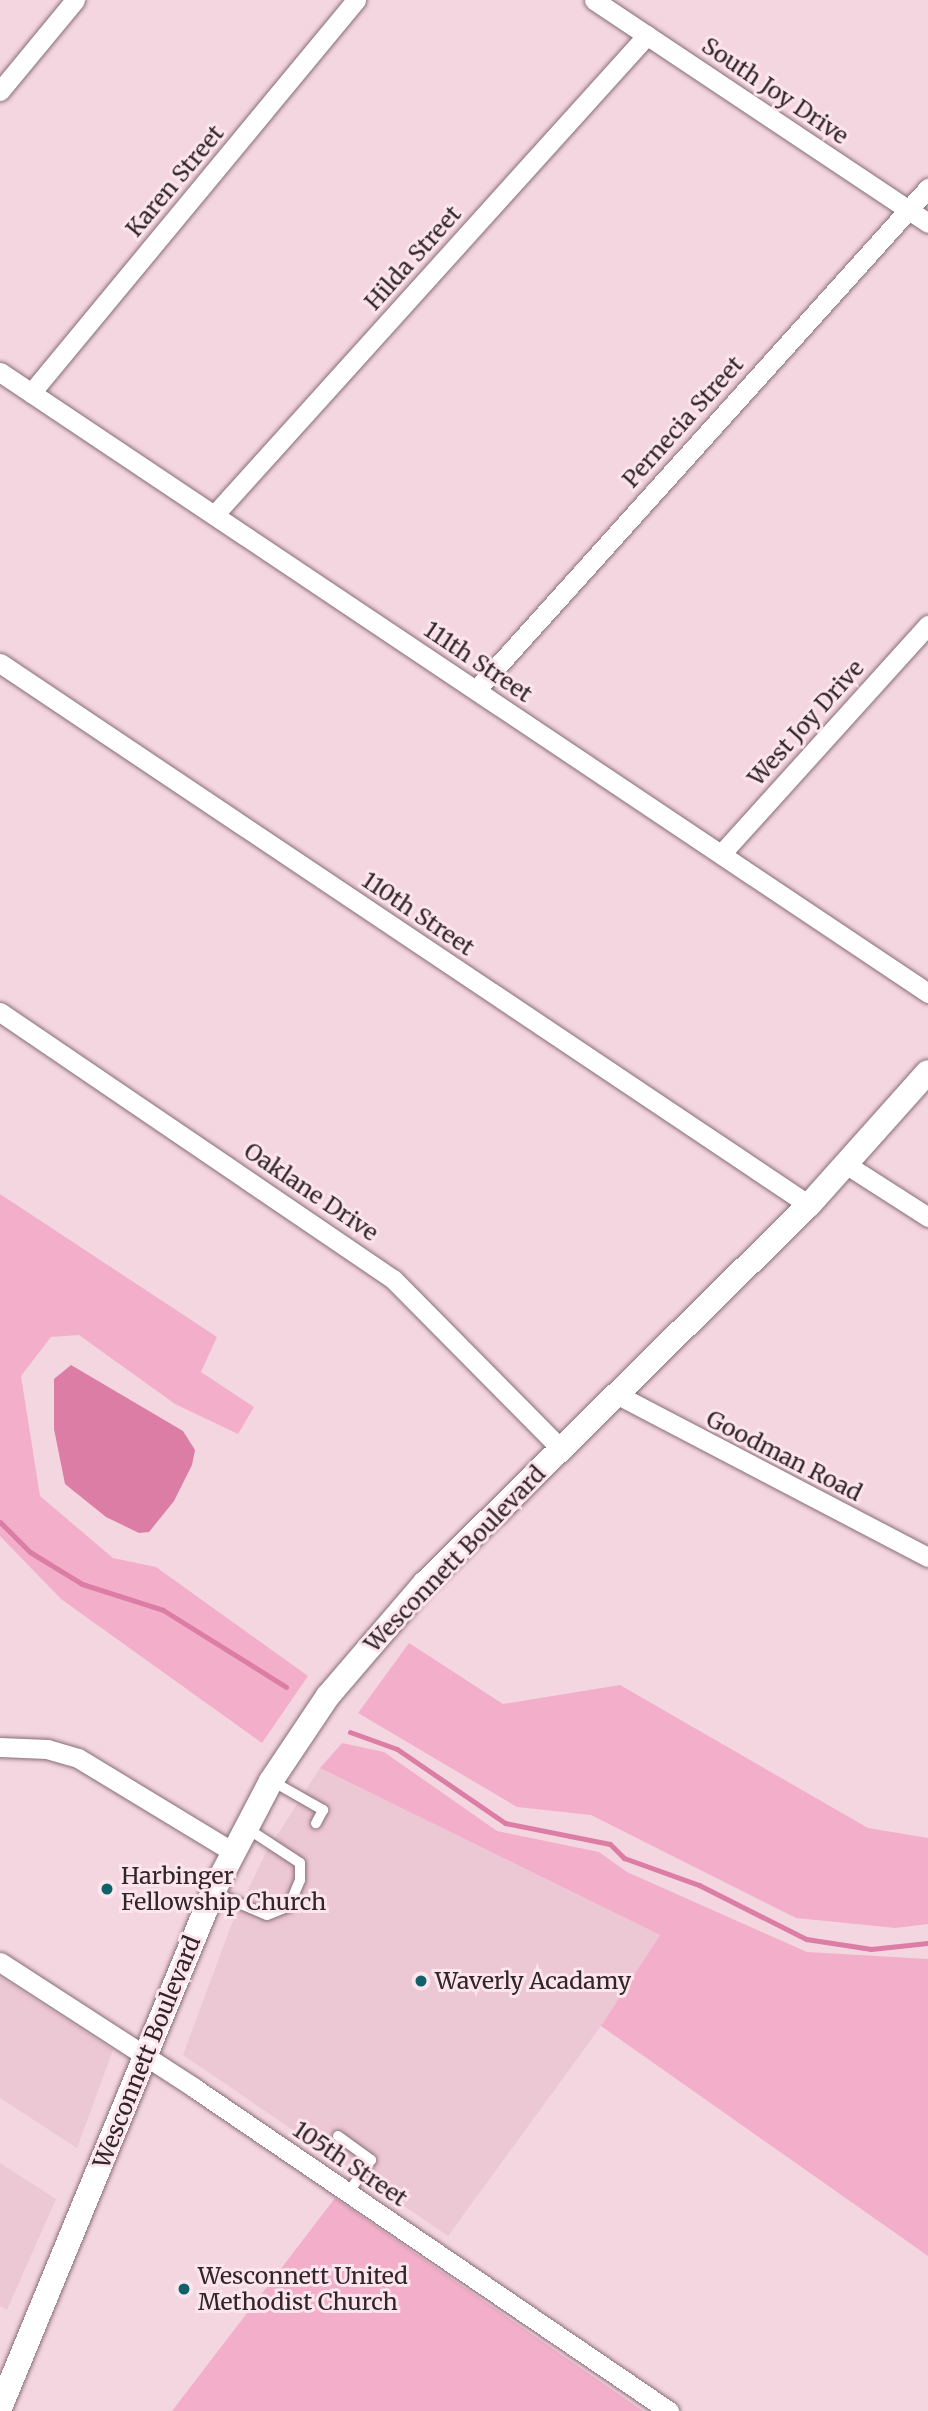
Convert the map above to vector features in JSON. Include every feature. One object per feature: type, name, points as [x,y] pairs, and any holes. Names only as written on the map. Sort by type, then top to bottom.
[{"type":"street","points":[[0,91],[75,0]]},
{"type":"street","name":"Karen Street","points":[[31,393],[356,0]]},
{"type":"street","name":"South Joy Drive","points":[[594,0],[928,223]]},
{"type":"street","name":"Hilda Street","points":[[215,514],[647,35]]},
{"type":"street","name":"Pernecia Street","points":[[476,690],[928,188]]},
{"type":"street","name":"111th Street","points":[[3,379],[31,393],[215,514],[928,993]]},
{"type":"street","name":"West Joy Drive","points":[[721,854],[928,625]]},
{"type":"street","name":"110th Street","points":[[0,663],[809,1205]]},
{"type":"street","name":"Oaklane Drive","points":[[0,1012],[394,1279],[562,1450]]},
{"type":"street","name":"Wesconnett Boulevard","points":[[0,2408],[213,1892],[271,1781],[370,1644],[425,1583],[809,1205],[928,1072]]},
{"type":"street","points":[[847,1165],[928,1217]]},
{"type":"street","name":"Goodman Road","points":[[618,1395],[928,1557]]},
{"type":"street","points":[[0,1747],[47,1749],[78,1758],[233,1852]]},
{"type":"street","name":"105th Street","points":[[0,1962],[348,2193],[669,2411]]},
{"type":"lane","points":[[271,1781],[323,1810],[316,1823]]},
{"type":"lane","points":[[213,1892],[267,1915],[289,1906],[300,1880],[300,1863],[245,1828]]},
{"type":"lane","points":[[338,2136],[371,2160],[348,2193]]},
{"type":"shaded area","points":[[0,1194],[217,1337],[201,1372],[254,1407],[238,1434],[175,1404],[79,1335],[51,1337],[21,1376],[40,1496],[113,1558],[156,1567],[308,1676],[262,1743],[61,1599],[0,1536]]},
{"type":"shaded area","points":[[71,1365],[183,1431],[195,1450],[192,1465],[174,1501],[149,1532],[139,1533],[106,1517],[65,1484],[54,1429],[54,1379]]},
{"type":"shaded area","points":[[409,1643],[503,1704],[620,1685],[868,1828],[928,1838],[928,1924],[896,1928],[796,1918],[591,1815],[517,1807],[358,1713]]},
{"type":"shaded area","points":[[342,1743],[384,1752],[497,1831],[599,1852],[627,1872],[807,1952],[928,1959],[928,2256],[601,2026],[660,1935],[320,1768]]},
{"type":"shaded area","name":"Waverly Acadamy","points":[[320,1768],[660,1935],[601,2026],[448,2236],[183,2055],[230,1928],[265,1854]]},
{"type":"shaded area","points":[[0,1977],[113,2050],[77,2148],[0,2098]]},
{"type":"shaded area","points":[[0,2163],[56,2199],[7,2310],[0,2306]]},
{"type":"shaded area","points":[[335,2198],[643,2411],[172,2411]]},
{"type":"waterway","points":[[0,1522],[30,1552],[82,1584],[163,1610],[286,1687]]},
{"type":"waterway","points":[[350,1732],[397,1749],[505,1823],[610,1844],[624,1858],[699,1885],[806,1939],[871,1949],[928,1943]]},
{"type":"place","name":"Harbinger Fellowship Church","points":[[107,1889]]},
{"type":"place","name":"Waverly Acadamy","points":[[421,1981]]},
{"type":"place","name":"Wesconnett United Methodist Church","points":[[184,2289]]}]
